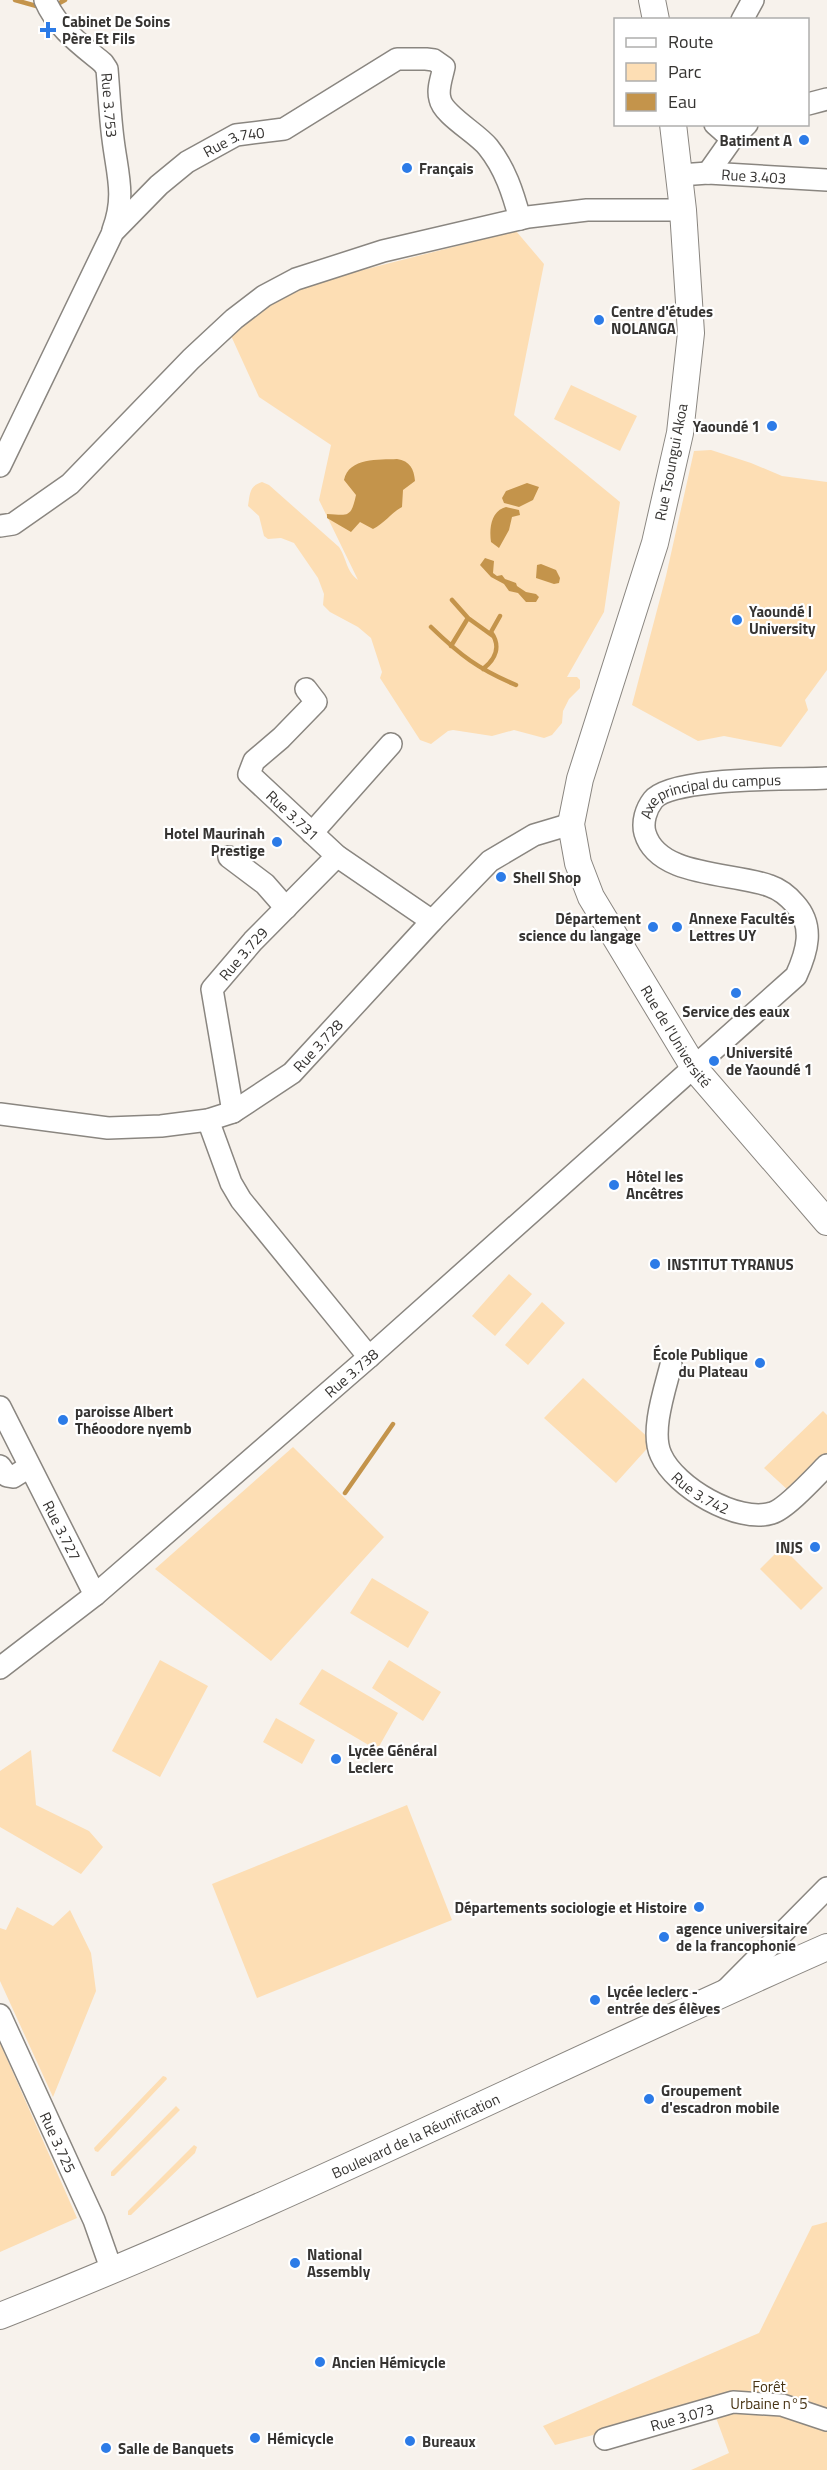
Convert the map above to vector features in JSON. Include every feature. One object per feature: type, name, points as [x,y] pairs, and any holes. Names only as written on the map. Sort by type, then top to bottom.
[{"type":"main road","points":[[652,0],[656,18]]},
{"type":"main road","name":"Rue Tsoungui Akoa","points":[[571,824],[580,779],[655,543],[680,433],[691,333],[683,210],[673,126]]},
{"type":"main road","name":"Rue de l'Université","points":[[571,824],[578,863],[591,897],[695,1069],[827,1222]]},
{"type":"main road","name":"Boulevard de la Réunification","points":[[0,2316],[112,2271],[827,1947]]},
{"type":"street","points":[[743,18],[753,0]]},
{"type":"street","name":"Rue 3.753","points":[[47,5],[63,29],[107,69],[113,139],[121,190],[121,211],[113,232]]},
{"type":"street","name":"Rue 3.740","points":[[0,466],[113,232],[171,174],[208,149],[236,135],[284,129],[397,59],[434,60],[444,67],[439,91],[444,108],[486,145],[500,162],[513,193],[520,219]]},
{"type":"street","points":[[809,104],[827,99]]},
{"type":"street","points":[[708,173],[739,132],[721,126]]},
{"type":"street","name":"Rue 3.403","points":[[680,175],[708,173],[827,180]]},
{"type":"street","points":[[0,526],[13,524],[70,484],[198,352],[234,319],[264,296],[296,279],[382,251],[520,219],[588,210],[683,210]]},
{"type":"street","name":"Rue 3.731","points":[[306,689],[316,702],[281,738],[254,761],[249,774],[338,856],[432,921]]},
{"type":"street","points":[[312,833],[391,744]]},
{"type":"street","name":"Axe principal du campus","points":[[695,1069],[796,976],[808,944],[807,926],[797,906],[786,895],[769,885],[673,863],[657,852],[647,840],[643,826],[646,810],[655,797],[670,789],[700,783],[827,778]]},
{"type":"street","name":"Rue 3.728","points":[[0,1114],[108,1128],[161,1126],[208,1119],[233,1112],[292,1073],[490,861],[534,835],[571,824]]},
{"type":"street","name":"Rue 3.729","points":[[233,1112],[212,989],[286,908],[338,856]]},
{"type":"street","points":[[230,857],[265,884],[286,908]]},
{"type":"street","name":"Rue 3.738","points":[[0,1668],[95,1594],[369,1357],[695,1069]]},
{"type":"street","points":[[208,1119],[231,1183],[241,1200],[369,1357]]},
{"type":"street","name":"Rue 3.742","points":[[671,1365],[659,1418],[658,1437],[661,1455],[685,1486],[721,1507],[748,1515],[773,1513],[794,1497],[827,1465]]},
{"type":"street","name":"Rue 3.727","points":[[0,1407],[95,1594]]},
{"type":"street","points":[[0,1466],[7,1476],[13,1477],[29,1467]]},
{"type":"street","points":[[722,1994],[827,1888]]},
{"type":"street","name":"Rue 3.725","points":[[0,2015],[94,2220],[112,2271]]},
{"type":"street","name":"Rue 3.073","points":[[605,2439],[733,2402],[782,2405],[827,2420]]},
{"type":"green space","points":[[516,231],[544,264],[514,415],[620,502],[604,612],[567,677],[577,677],[580,680],[580,688],[569,699],[563,711],[562,723],[552,735],[544,738],[514,730],[492,736],[453,730],[448,731],[431,744],[420,740],[380,678],[382,672],[371,638],[358,627],[330,612],[323,605],[324,594],[318,578],[294,543],[281,538],[268,539],[264,536],[259,516],[248,506],[251,491],[255,486],[262,482],[269,485],[339,547],[351,573],[358,580],[319,500],[331,445],[259,397],[227,327],[280,291]]},
{"type":"green space","points":[[571,385],[637,416],[620,451],[554,419]]},
{"type":"green space","points":[[711,450],[782,476],[827,482],[827,670],[805,700],[808,710],[781,747],[724,736],[698,741],[632,705],[666,576],[694,451]]},
{"type":"green space","points":[[509,1274],[532,1294],[495,1336],[472,1316]]},
{"type":"green space","points":[[542,1302],[565,1323],[528,1365],[505,1345]]},
{"type":"green space","points":[[583,1378],[653,1442],[616,1483],[544,1418]]},
{"type":"green space","points":[[823,1411],[827,1415],[827,1454],[790,1492],[764,1468]]},
{"type":"green space","points":[[293,1447],[384,1537],[271,1661],[155,1569]]},
{"type":"green space","points":[[782,1547],[823,1588],[801,1610],[760,1569]]},
{"type":"green space","points":[[372,1578],[429,1612],[408,1648],[350,1613]]},
{"type":"green space","points":[[160,1660],[208,1686],[160,1777],[112,1751]]},
{"type":"green space","points":[[389,1660],[441,1692],[423,1721],[372,1688]]},
{"type":"green space","points":[[322,1669],[398,1713],[377,1750],[299,1704]]},
{"type":"green space","points":[[276,1718],[315,1740],[302,1764],[263,1742]]},
{"type":"green space","points":[[31,1750],[36,1805],[89,1831],[103,1847],[81,1874],[0,1827],[0,1771]]},
{"type":"green space","points":[[407,1805],[452,1920],[257,1998],[212,1884]]},
{"type":"green space","points":[[17,1907],[53,1926],[70,1910],[91,1953],[96,1991],[53,2097],[0,1981],[0,1928],[6,1930]]},
{"type":"green space","points":[[0,2043],[77,2218],[0,2252]]},
{"type":"green space","points":[[163,2076],[167,2079],[98,2152],[95,2151],[94,2148]]},
{"type":"green space","points":[[176,2106],[180,2110],[114,2176],[111,2176],[111,2172]]},
{"type":"green space","points":[[194,2145],[197,2147],[195,2153],[131,2215],[128,2215],[128,2211]]},
{"type":"green space","name":"Forêt Urbaine n°5","points":[[827,2222],[827,2470],[691,2470],[729,2453],[711,2404],[555,2445],[543,2426],[759,2333],[812,2226]]},
{"type":"water","points":[[397,459],[410,466],[415,481],[403,490],[402,507],[373,529],[360,522],[351,532],[327,518],[327,514],[347,514],[352,508],[356,495],[344,480],[352,467],[366,461]]},
{"type":"water","points":[[527,483],[539,487],[533,500],[519,507],[504,503],[502,498],[506,491]]},
{"type":"water","points":[[506,507],[519,510],[520,515],[512,517],[509,530],[499,548],[491,542],[490,531],[494,516]]},
{"type":"water","points":[[485,558],[494,561],[493,573],[516,583],[526,592],[536,594],[539,597],[536,602],[526,602],[518,593],[509,591],[504,584],[491,577],[480,565]]},
{"type":"water","points":[[541,564],[556,570],[560,578],[559,583],[554,584],[536,578],[537,565]]},
{"type":"waterway","points":[[15,0],[40,7]]},
{"type":"waterway","points":[[54,6],[65,0]]},
{"type":"waterway","points":[[452,600],[468,618],[493,636]]},
{"type":"waterway","points":[[483,669],[496,652],[496,642],[491,632],[500,616]]},
{"type":"waterway","points":[[451,646],[468,618]]},
{"type":"waterway","points":[[431,627],[470,660],[516,685]]},
{"type":"waterway","points":[[345,1493],[393,1424]]},
{"type":"place","name":"Cabinet De Soins Père Et Fils","points":[[48,30]]},
{"type":"place","name":"Batiment A","points":[[804,140]]},
{"type":"place","name":"Français","points":[[407,168]]},
{"type":"place","name":"Centre d'études NOLANGA","points":[[599,320]]},
{"type":"place","name":"Yaoundé 1","points":[[772,426]]},
{"type":"place","name":"Yaoundé I University","points":[[737,620]]},
{"type":"place","name":"Hotel Maurinah Prestige","points":[[277,842]]},
{"type":"place","name":"Shell Shop","points":[[501,877]]},
{"type":"place","name":"Département science du langage","points":[[653,927]]},
{"type":"place","name":"Annexe Facultés Lettres UY","points":[[677,927]]},
{"type":"place","name":"Service des eaux","points":[[736,993]]},
{"type":"place","name":"Université de Yaoundé 1","points":[[714,1061]]},
{"type":"place","name":"Hôtel les Ancêtres","points":[[614,1185]]},
{"type":"place","name":"INSTITUT TYRANUS","points":[[655,1264]]},
{"type":"place","name":"École Publique du Plateau","points":[[760,1363]]},
{"type":"place","name":"paroisse Albert Théoodore nyemb","points":[[63,1420]]},
{"type":"place","name":"INJS","points":[[815,1547]]},
{"type":"place","name":"Lycée Général Leclerc","points":[[336,1759]]},
{"type":"place","name":"Départements sociologie et Histoire","points":[[699,1907]]},
{"type":"place","name":"agence universitaire de la francophonie","points":[[664,1937]]},
{"type":"place","name":"Lycée leclerc - entrée des élèves","points":[[595,2000]]},
{"type":"place","name":"Groupement d'escadron mobile","points":[[649,2099]]},
{"type":"place","name":"National Assembly","points":[[295,2263]]},
{"type":"place","name":"Ancien Hémicycle","points":[[320,2362]]},
{"type":"place","name":"Hémicycle","points":[[255,2438]]},
{"type":"place","name":"Bureaux","points":[[410,2441]]},
{"type":"place","name":"Salle de Banquets","points":[[106,2448]]}]
